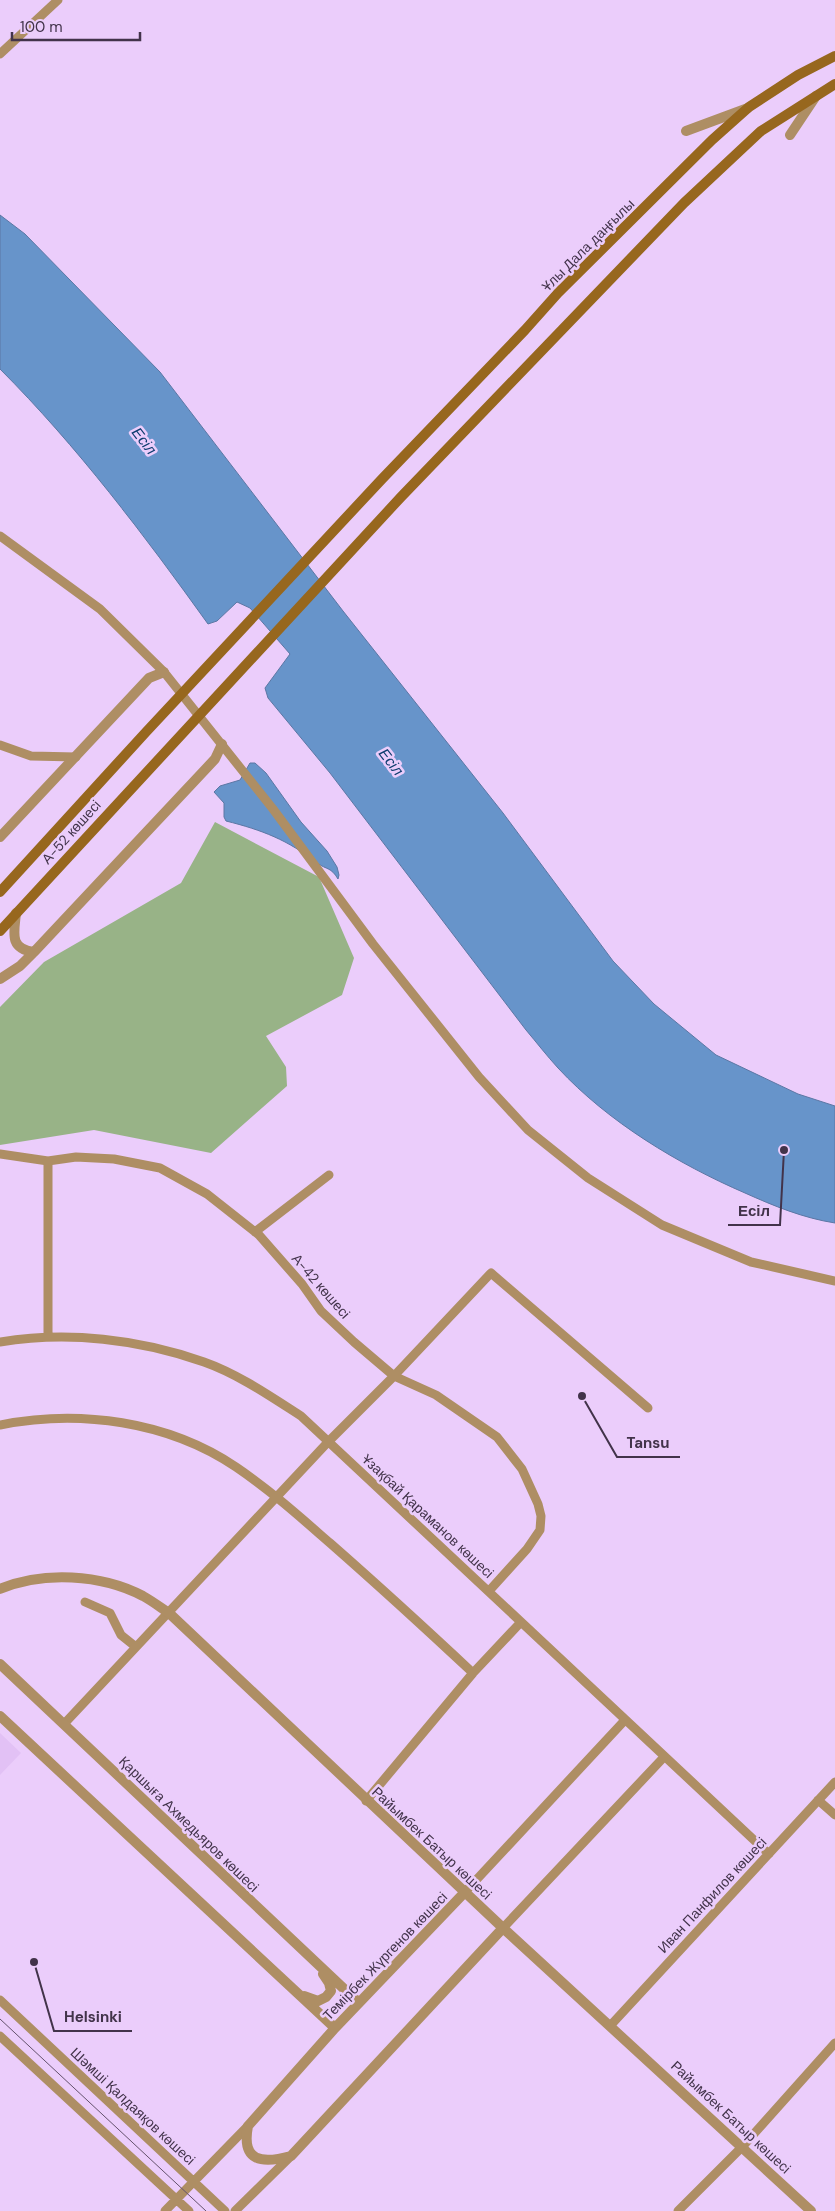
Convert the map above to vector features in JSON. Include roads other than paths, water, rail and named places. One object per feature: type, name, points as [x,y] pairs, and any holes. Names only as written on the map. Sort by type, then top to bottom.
[{"type":"main road","name":"Ұлы Дала даңғылы","points":[[146,732],[558,293],[712,140],[749,107],[798,75],[835,56]]},
{"type":"main road","points":[[818,93],[835,84]]},
{"type":"main road","name":"А-52 көшесі","points":[[0,931],[163,752],[541,349],[684,203],[761,131],[818,93]]},
{"type":"main road","name":"А-52 көшесі","points":[[0,892],[146,732]]},
{"type":"street","points":[[0,54],[58,0]]},
{"type":"street","points":[[790,135],[818,93]]},
{"type":"street","points":[[686,131],[749,107]]},
{"type":"street","points":[[0,536],[100,609],[164,672],[222,744],[373,944],[479,1078],[528,1130],[588,1178],[662,1225],[751,1262],[835,1281]]},
{"type":"street","points":[[0,837],[149,678],[164,672]]},
{"type":"street","points":[[0,979],[20,966],[34,952],[215,759],[222,744]]},
{"type":"street","points":[[0,745],[31,756],[76,757]]},
{"type":"street","points":[[16,913],[14,935],[17,945],[26,951],[34,952]]},
{"type":"street","name":"А-42 көшесі","points":[[0,1154],[48,1161],[76,1157],[114,1158],[160,1168],[207,1194],[255,1232],[302,1284],[321,1311],[394,1376],[436,1395],[497,1437],[522,1469],[538,1504],[541,1516],[540,1530],[527,1549],[489,1591]]},
{"type":"street","points":[[48,1161],[48,1337]]},
{"type":"street","points":[[255,1232],[329,1175]]},
{"type":"street","points":[[64,1724],[328,1442],[394,1376],[490,1273],[648,1408]]},
{"type":"street","name":"Ұзақбай Қараманов көшесі","points":[[0,1342],[48,1337],[81,1337],[146,1345],[205,1362],[258,1388],[301,1416],[769,1854]]},
{"type":"street","points":[[0,1425],[51,1417],[94,1419],[142,1427],[192,1444],[235,1466],[277,1497],[474,1673]]},
{"type":"street","name":"Райымбек Батыр көшесі","points":[[0,1589],[40,1579],[93,1579],[122,1587],[143,1596],[169,1613],[503,1928],[812,2211]]},
{"type":"street","points":[[85,1602],[110,1613],[121,1635],[136,1647]]},
{"type":"street","points":[[366,1800],[474,1673],[521,1622]]},
{"type":"street","name":"Қаршыға Ахмедьяров көшесі","points":[[0,1664],[359,2003]]},
{"type":"street","points":[[0,1716],[335,2028]]},
{"type":"street","name":"Темірбек Жүргенов көшесі","points":[[165,2211],[248,2126],[335,2028],[465,1892],[624,1720]]},
{"type":"street","points":[[235,2211],[290,2156],[664,1757]]},
{"type":"street","name":"Иван Панфилов көшесі","points":[[610,2026],[835,1782]]},
{"type":"street","points":[[818,1800],[835,1815]]},
{"type":"street","points":[[296,1991],[318,2001],[326,1998],[331,1991],[329,1983],[316,1963]]},
{"type":"street","name":"Шәмші Қалдаяқов көшесі","points":[[0,2000],[225,2211]]},
{"type":"street","points":[[0,2036],[189,2211]]},
{"type":"street","points":[[678,2211],[743,2146],[835,2043]]},
{"type":"street","points":[[248,2126],[247,2146],[254,2157],[265,2162],[290,2156]]},
{"type":"water","points":[[0,215],[25,234],[160,372],[343,611],[503,813],[613,961],[654,1004],[716,1055],[798,1094],[835,1106],[835,1223],[800,1215],[720,1182],[645,1140],[621,1124],[578,1088],[558,1068],[526,1030],[330,773],[268,698],[265,688],[290,654],[250,608],[237,602],[217,621],[208,624],[160,558],[83,460],[0,369]]},
{"type":"water","points":[[250,763],[255,763],[266,773],[301,822],[327,851],[337,867],[338,879],[331,871],[285,842],[263,832],[226,821],[224,817],[224,803],[214,792],[220,786],[240,780]]},
{"type":"tram line","points":[[0,2019],[206,2211]]},
{"type":"place","name":"Есіл","points":[[784,1150]]},
{"type":"place","name":"Tansu","points":[[582,1396]]},
{"type":"place","name":"Helsinki","points":[[34,1962]]}]
